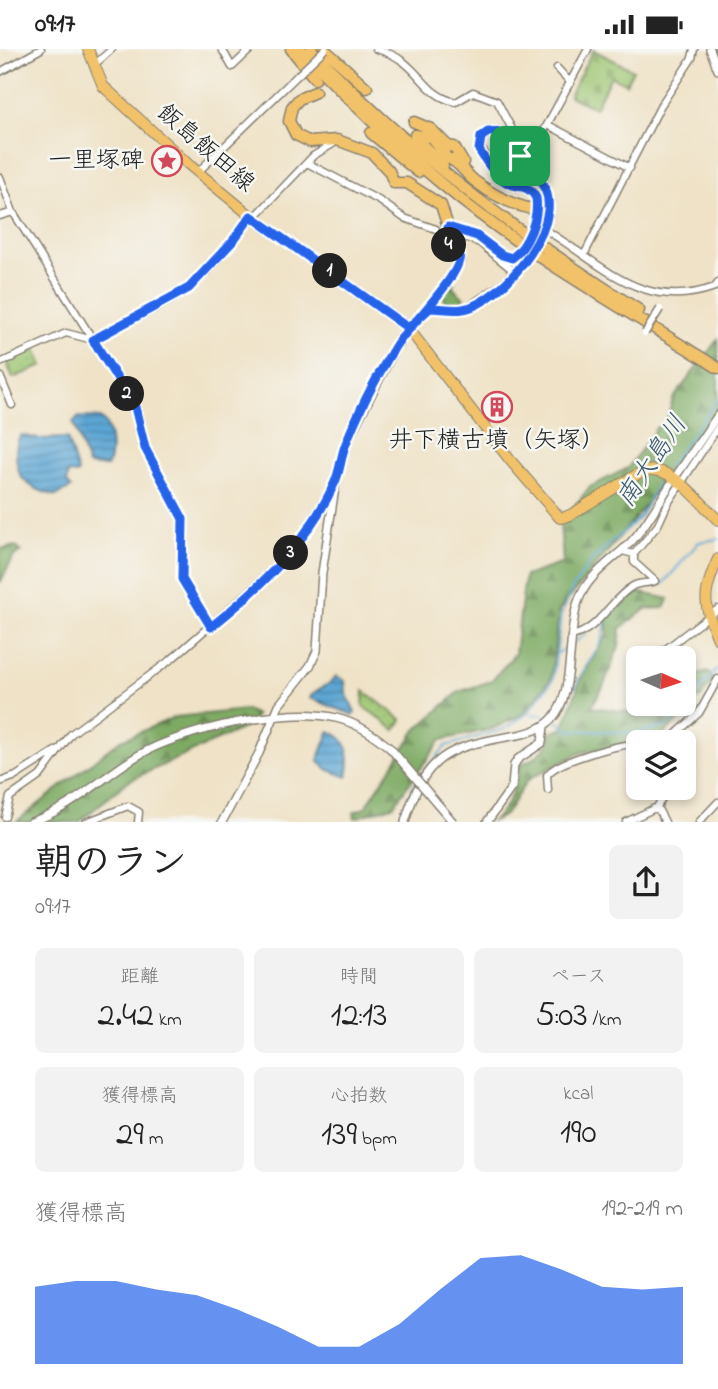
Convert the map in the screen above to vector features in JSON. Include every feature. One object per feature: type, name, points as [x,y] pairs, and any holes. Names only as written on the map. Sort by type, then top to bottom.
[{"type":"highway","points":[[291,49],[315,79]]},
{"type":"highway","points":[[300,49],[386,135],[443,186],[716,362]]},
{"type":"highway","points":[[311,49],[425,158],[499,222]]},
{"type":"highway","points":[[325,49],[367,88]]},
{"type":"highway","points":[[316,96],[298,106],[293,116],[297,130],[310,138],[339,137],[379,153],[393,168],[444,202],[447,230]]},
{"type":"highway","points":[[414,122],[431,129],[448,146],[454,147],[460,159],[485,188]]},
{"type":"highway","points":[[371,133],[444,192],[499,222]]},
{"type":"highway","points":[[499,222],[416,137],[431,137],[447,158],[453,159],[485,188],[516,204],[537,210]]},
{"type":"main road","name":"飯島飯田線","points":[[88,49],[103,86],[198,172],[253,217],[408,328],[510,460],[560,518],[573,514],[639,473],[672,478]]},
{"type":"main road","points":[[672,478],[718,520]]},
{"type":"main road","points":[[718,559],[705,591],[709,618],[718,639]]},
{"type":"street","points":[[0,72],[41,49]]},
{"type":"street","points":[[93,66],[112,49]]},
{"type":"street","points":[[222,49],[232,67],[251,49]]},
{"type":"street","points":[[198,172],[325,49]]},
{"type":"street","points":[[378,49],[407,62],[436,96],[457,102],[472,92],[497,101],[521,146],[522,171],[537,178],[549,199],[549,212],[543,232],[515,272],[467,308],[430,308]]},
{"type":"street","points":[[520,156],[531,152],[540,138],[588,49]]},
{"type":"street","points":[[585,253],[661,104],[692,58],[694,49]]},
{"type":"street","points":[[710,49],[718,70]]},
{"type":"street","points":[[557,68],[571,82]]},
{"type":"street","points":[[548,125],[630,168]]},
{"type":"street","points":[[307,163],[380,201],[404,218],[477,236],[506,257],[512,258],[518,254],[531,231],[537,210],[536,198],[531,190],[503,180],[482,155],[479,146],[481,137],[488,132],[497,132],[512,151],[520,156]]},
{"type":"street","points":[[0,363],[66,333],[93,340],[189,288],[253,217],[307,163],[333,144]]},
{"type":"street","points":[[0,177],[13,212],[135,407],[145,448],[183,519],[182,579],[211,627]]},
{"type":"street","points":[[0,216],[13,212]]},
{"type":"street","points":[[447,230],[480,243],[515,272]]},
{"type":"street","points":[[222,822],[259,753],[272,719],[317,651],[320,587],[341,459],[357,418],[408,328],[430,308],[461,259],[459,251],[447,243],[447,230]]},
{"type":"street","points":[[543,232],[585,253],[634,288],[667,296],[708,290],[718,283]]},
{"type":"street","points":[[645,333],[667,296]]},
{"type":"street","points":[[0,376],[12,405]]},
{"type":"street","points":[[405,822],[425,778],[445,754],[465,745],[522,734],[544,726],[554,716],[562,699],[576,608],[583,590],[640,531],[672,478],[718,415]]},
{"type":"street","points":[[571,636],[579,635],[599,620],[636,583],[655,581],[634,562],[634,554],[659,525],[672,478],[718,427]]},
{"type":"street","points":[[5,817],[10,797],[40,776],[71,734],[211,627],[295,549],[336,481]]},
{"type":"street","points":[[622,551],[634,554]]},
{"type":"street","points":[[670,646],[718,609]]},
{"type":"street","points":[[681,730],[693,720],[718,679]]},
{"type":"street","points":[[31,822],[58,811],[116,769],[173,737],[215,726],[272,719],[333,717],[356,725],[391,749],[453,822]]},
{"type":"street","points":[[487,822],[512,787],[514,765],[518,759],[542,743],[544,726]]},
{"type":"street","points":[[548,789],[547,775],[553,768],[582,757],[626,747]]},
{"type":"street","points":[[0,782],[16,776],[57,751]]},
{"type":"street","points":[[626,822],[657,807],[661,800]]},
{"type":"street","points":[[699,822],[718,802]]},
{"type":"street","points":[[86,822],[128,806],[139,812],[138,822]]},
{"type":"street","points":[[657,807],[665,822]]},
{"type":"green space","points":[[593,50],[633,70],[626,84],[611,76],[595,108],[569,96]]},
{"type":"green space","points":[[454,274],[453,288],[465,299],[461,304],[445,302],[443,294]]},
{"type":"green space","points":[[718,339],[718,416],[559,611],[551,679],[524,714],[492,729],[441,740],[393,806],[355,818],[354,812],[365,808],[416,730],[459,692],[491,681],[515,654],[525,576],[563,563],[560,523],[590,487],[628,468],[657,427],[666,422],[673,399]]},
{"type":"green space","points":[[36,349],[43,366],[13,378],[6,361]]},
{"type":"green space","points":[[15,546],[21,552],[14,556],[0,583],[0,549]]},
{"type":"green space","points":[[637,592],[669,599],[664,608],[646,609],[621,628],[619,646],[603,687],[591,707],[626,712],[626,716],[683,716],[668,730],[626,730],[626,744],[580,753],[534,776],[526,782],[505,815],[490,822],[507,803],[521,764],[541,752],[548,743],[551,732],[563,729],[582,676],[607,635],[607,619]]},
{"type":"green space","points":[[708,672],[713,680],[701,698],[696,699],[696,677]]},
{"type":"green space","points":[[364,691],[402,720],[395,730],[363,706]]},
{"type":"green space","points":[[246,710],[256,715],[248,726],[128,781],[79,822],[16,822],[119,741],[175,717]]},
{"type":"water","points":[[79,417],[100,418],[107,427],[110,455],[107,467],[88,465],[73,422]]},
{"type":"water","points":[[21,435],[39,439],[67,438],[78,472],[68,473],[67,482],[71,488],[56,496],[36,489],[22,478],[16,459]]},
{"type":"water","points":[[336,676],[345,681],[346,693],[355,712],[353,715],[310,698]]},
{"type":"water","points":[[329,732],[336,734],[345,744],[349,756],[347,777],[328,770],[318,761]]},
{"type":"waterway","name":"南大島川","points":[[667,468],[718,399]]},
{"type":"waterway","name":"南大島川","points":[[418,779],[446,746],[505,729],[528,713],[553,680],[561,615],[573,587],[592,560],[640,517],[662,476]]},
{"type":"waterway","points":[[654,585],[663,584],[699,542],[718,539]]},
{"type":"waterway","points":[[599,623],[630,592]]},
{"type":"waterway","points":[[570,688],[575,688],[598,647],[605,620]]},
{"type":"waterway","points":[[575,642],[587,633]]},
{"type":"waterway","points":[[558,653],[565,649]]},
{"type":"waterway","points":[[557,721],[568,730],[635,733],[664,727],[674,720],[718,668]]},
{"type":"waterway","points":[[530,714],[545,715]]},
{"type":"waterway","name":"南大島川","points":[[397,822],[415,783]]},
{"type":"place","name":"一里塚碑","points":[[167,161]]},
{"type":"place","name":"井下横古墳（矢塚）","points":[[497,407]]},
{"type":"route","points":[[520,156],[512,151],[503,136],[495,131],[484,134],[479,141],[479,150],[499,177],[509,183],[527,187],[536,198],[534,226],[518,254],[512,258],[506,257],[477,236],[448,227],[447,243],[459,251],[460,262],[430,308],[417,317],[408,328],[383,367],[345,444],[336,481],[295,549],[211,627],[182,579],[185,532],[183,519],[142,441],[135,407],[93,340],[189,288],[232,242],[251,216],[408,328],[430,308],[467,308],[509,279],[525,260],[547,223],[549,199],[537,178],[522,171],[519,165],[520,156]]}]
